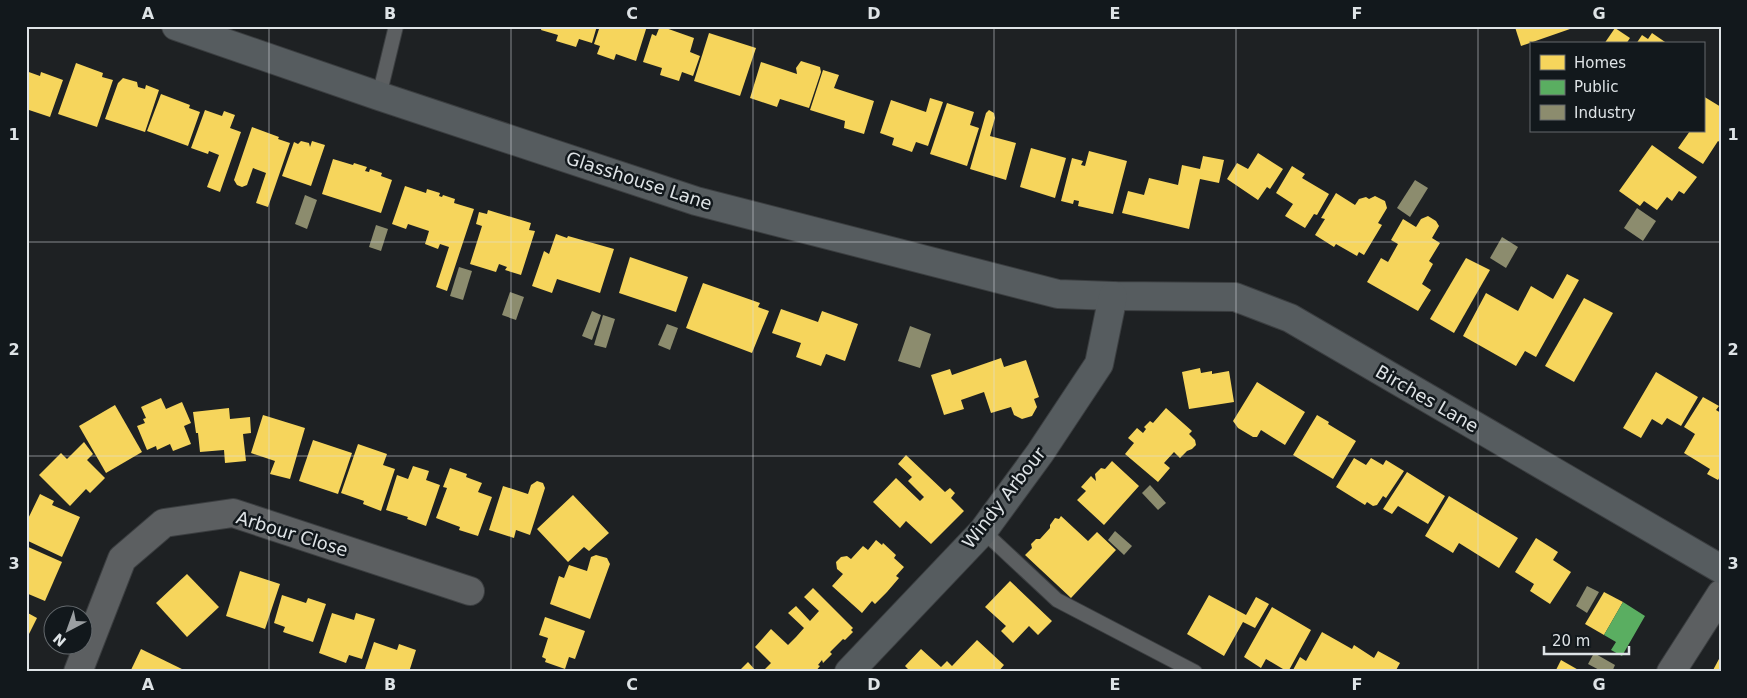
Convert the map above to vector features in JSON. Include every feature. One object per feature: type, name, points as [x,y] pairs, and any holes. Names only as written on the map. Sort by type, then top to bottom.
[{"type":"street","name":"Glasshouse Lane","points":[[176,26],[378,96],[696,201],[1058,294],[1113,296]]},
{"type":"street","name":"Windy Arbour","points":[[849,672],[983,531],[1040,453],[1099,364],[1113,296]]},
{"type":"street","name":"Birches Lane","points":[[1113,296],[1236,296],[1290,318],[1721,569]]},
{"type":"street","name":"Arbour Close","points":[[78,672],[122,559],[164,523],[233,513],[470,591]]},
{"type":"street","points":[[1672,672],[1721,594]]},
{"type":"lane","points":[[378,96],[396,26]]},
{"type":"lane","points":[[983,531],[1057,600],[1195,672]]},
{"type":"building: Homes","points":[[542,26],[597,26],[592,43],[579,39],[576,47],[556,41],[558,35],[541,30]]},
{"type":"building: Homes","points":[[600,26],[647,26],[636,61],[616,54],[614,60],[597,54],[600,46],[594,44]]},
{"type":"building: Homes","points":[[660,26],[694,38],[690,52],[700,56],[693,76],[682,72],[679,81],[660,75],[662,68],[643,62],[652,34],[656,36]]},
{"type":"building: Homes","points":[[1569,26],[1570,29],[1521,46],[1515,27]]},
{"type":"building: Homes","points":[[1615,28],[1630,38],[1627,42],[1605,42]]},
{"type":"building: Homes","points":[[709,33],[756,48],[740,96],[694,81]]},
{"type":"building: Homes","points":[[1652,33],[1665,42],[1637,42],[1642,35],[1648,39]]},
{"type":"building: Homes","points":[[801,61],[820,67],[821,72],[809,108],[780,99],[777,107],[750,98],[761,62],[797,74],[796,68]]},
{"type":"building: Homes","points":[[76,63],[103,73],[102,77],[113,80],[97,127],[58,114]]},
{"type":"building: Homes","points":[[823,70],[839,75],[834,88],[874,101],[864,134],[844,128],[845,121],[810,110]]},
{"type":"building: Homes","points":[[26,71],[40,76],[41,72],[63,80],[50,117],[26,109]]},
{"type":"building: Homes","points":[[123,78],[137,82],[138,87],[145,89],[146,85],[159,90],[145,132],[105,119],[118,83]]},
{"type":"building: Homes","points":[[161,94],[190,105],[189,108],[200,112],[188,146],[147,131]]},
{"type":"building: Homes","points":[[1704,97],[1721,107],[1721,143],[1718,141],[1703,164],[1678,148],[1689,132],[1704,132]]},
{"type":"building: Homes","points":[[930,98],[943,102],[928,146],[916,142],[912,152],[892,145],[894,138],[880,133],[891,100],[926,112]]},
{"type":"building: Homes","points":[[947,103],[974,112],[970,125],[979,128],[967,166],[930,154]]},
{"type":"building: Homes","points":[[205,110],[222,116],[224,111],[235,115],[230,128],[241,132],[220,192],[207,187],[219,155],[209,151],[208,154],[191,148]]},
{"type":"building: Homes","points":[[989,110],[994,113],[995,118],[990,136],[1016,143],[1006,180],[970,169],[986,113]]},
{"type":"building: Homes","points":[[252,127],[290,143],[268,207],[256,203],[266,173],[253,168],[247,185],[242,187],[237,185],[234,180]]},
{"type":"building: Homes","points":[[301,141],[309,143],[310,147],[312,141],[325,145],[311,186],[282,176],[294,142],[298,144]]},
{"type":"building: Homes","points":[[1652,145],[1697,177],[1684,194],[1679,191],[1672,201],[1667,197],[1657,210],[1644,201],[1640,206],[1619,191]]},
{"type":"building: Homes","points":[[1031,148],[1066,158],[1055,198],[1020,187]]},
{"type":"building: Homes","points":[[1089,151],[1127,161],[1113,214],[1078,206],[1079,201],[1074,200],[1073,204],[1061,201],[1072,158],[1083,161],[1081,165],[1085,166]]},
{"type":"building: Homes","points":[[1258,153],[1283,169],[1270,189],[1267,187],[1258,200],[1227,179],[1237,163],[1248,169]]},
{"type":"building: Homes","points":[[1203,156],[1224,160],[1219,183],[1200,179],[1189,229],[1122,213],[1128,191],[1144,195],[1149,178],[1178,185],[1182,165],[1200,169]]},
{"type":"building: Homes","points":[[333,159],[367,167],[365,171],[369,172],[370,169],[382,173],[381,176],[392,180],[381,213],[322,194]]},
{"type":"building: Homes","points":[[1292,166],[1305,174],[1302,178],[1329,194],[1317,215],[1314,214],[1305,228],[1285,216],[1293,204],[1276,193]]},
{"type":"building: Homes","points":[[405,186],[426,193],[427,189],[440,193],[439,196],[442,197],[443,195],[455,199],[454,203],[474,209],[447,291],[436,287],[449,247],[440,244],[438,249],[425,244],[429,231],[408,224],[406,229],[392,224]]},
{"type":"building: Homes","points":[[1336,193],[1355,205],[1359,199],[1366,197],[1369,199],[1375,196],[1385,201],[1387,208],[1378,223],[1382,225],[1364,255],[1359,252],[1357,256],[1336,244],[1334,247],[1315,235],[1325,219],[1321,218]]},
{"type":"building: Homes","points":[[488,210],[531,223],[529,230],[535,231],[521,275],[505,270],[507,267],[499,264],[496,272],[470,264],[482,226],[476,224],[479,212],[487,214]]},
{"type":"building: Homes","points":[[1428,216],[1436,221],[1439,226],[1432,238],[1440,243],[1429,261],[1433,264],[1422,284],[1431,290],[1418,311],[1367,282],[1381,258],[1388,262],[1398,244],[1391,240],[1403,219],[1416,227],[1421,219]]},
{"type":"building: Homes","points":[[556,234],[614,249],[600,293],[557,279],[552,293],[532,286],[544,251],[549,254]]},
{"type":"building: Homes","points":[[630,257],[688,277],[676,312],[619,293]]},
{"type":"building: Homes","points":[[1466,258],[1490,270],[1454,333],[1430,319]]},
{"type":"building: Homes","points":[[1567,274],[1579,280],[1536,357],[1525,351],[1516,366],[1463,336],[1486,293],[1518,311],[1531,286],[1553,299]]},
{"type":"building: Homes","points":[[703,283],[760,303],[758,307],[769,311],[752,353],[686,328]]},
{"type":"building: Homes","points":[[1584,298],[1613,313],[1574,382],[1545,366]]},
{"type":"building: Homes","points":[[781,309],[818,322],[822,311],[858,324],[845,361],[826,354],[821,366],[796,357],[801,343],[772,333]]},
{"type":"building: Homes","points":[[1001,358],[1004,367],[1026,360],[1039,397],[1034,399],[1037,407],[1032,416],[1022,419],[1014,415],[1011,407],[991,413],[984,392],[961,400],[964,409],[944,415],[931,375],[950,369],[952,375]]},
{"type":"building: Homes","points":[[1200,368],[1201,373],[1212,371],[1212,374],[1229,371],[1234,402],[1189,409],[1182,372]]},
{"type":"building: Homes","points":[[1656,372],[1698,397],[1681,426],[1667,418],[1662,425],[1652,419],[1641,438],[1623,428]]},
{"type":"building: Homes","points":[[1257,382],[1305,412],[1285,445],[1261,430],[1257,437],[1253,437],[1238,428],[1233,421]]},
{"type":"building: Homes","points":[[1703,397],[1719,406],[1716,410],[1721,413],[1721,475],[1718,480],[1707,474],[1710,469],[1684,453],[1695,434],[1684,427]]},
{"type":"building: Homes","points":[[161,398],[166,409],[182,402],[191,423],[184,426],[191,444],[173,451],[170,444],[157,450],[156,446],[147,450],[137,426],[145,423],[143,419],[146,418],[141,407]]},
{"type":"building: Homes","points":[[115,405],[142,452],[106,473],[79,426]]},
{"type":"building: Homes","points":[[229,408],[230,419],[250,417],[251,433],[243,434],[246,461],[225,463],[224,450],[200,452],[193,412]]},
{"type":"building: Homes","points":[[1166,408],[1192,431],[1189,434],[1195,440],[1196,445],[1180,458],[1174,452],[1164,463],[1170,468],[1158,482],[1125,454],[1134,443],[1128,438],[1137,428],[1143,433],[1146,429],[1144,427],[1150,421],[1153,423]]},
{"type":"building: Homes","points":[[263,415],[305,428],[290,479],[270,474],[275,461],[251,453]]},
{"type":"building: Homes","points":[[1317,415],[1356,441],[1333,479],[1293,455]]},
{"type":"building: Homes","points":[[313,440],[352,453],[338,494],[299,481]]},
{"type":"building: Homes","points":[[84,442],[93,454],[87,460],[105,478],[90,493],[86,489],[70,506],[39,475],[61,453],[67,459]]},
{"type":"building: Homes","points":[[358,444],[387,454],[383,465],[395,469],[381,511],[363,504],[364,501],[341,493]]},
{"type":"building: Homes","points":[[906,455],[945,492],[950,488],[955,493],[951,498],[964,511],[931,544],[906,521],[900,528],[873,502],[896,478],[920,501],[924,497],[908,481],[912,477],[898,464]]},
{"type":"building: Homes","points":[[1354,458],[1366,465],[1371,458],[1383,465],[1386,460],[1404,471],[1386,498],[1383,496],[1377,505],[1373,506],[1367,502],[1365,505],[1336,487]]},
{"type":"building: Homes","points":[[1112,461],[1139,486],[1104,525],[1077,500],[1086,491],[1081,487],[1091,476],[1096,481],[1095,474],[1101,468],[1105,469]]},
{"type":"building: Homes","points":[[413,466],[429,471],[426,480],[440,485],[426,526],[407,519],[408,517],[386,510],[397,475],[408,479]]},
{"type":"building: Homes","points":[[450,468],[467,474],[466,477],[482,483],[478,492],[492,497],[478,536],[459,530],[460,527],[436,518],[447,488],[443,487]]},
{"type":"building: Homes","points":[[1407,472],[1445,496],[1428,524],[1398,506],[1392,514],[1383,509]]},
{"type":"building: Homes","points":[[537,481],[543,483],[545,488],[530,535],[516,530],[514,538],[489,530],[503,486],[528,494],[531,485]]},
{"type":"building: Homes","points":[[40,494],[54,501],[52,505],[80,517],[62,557],[26,540],[26,523]]},
{"type":"building: Homes","points":[[573,495],[609,533],[589,551],[584,547],[568,562],[537,529]]},
{"type":"building: Homes","points":[[1449,496],[1518,538],[1499,568],[1459,543],[1453,553],[1425,536]]},
{"type":"building: Homes","points":[[1061,516],[1088,541],[1097,532],[1116,550],[1071,598],[1025,555],[1032,548],[1031,544],[1036,539],[1040,539],[1050,528],[1055,518],[1059,519]]},
{"type":"building: Homes","points":[[1536,538],[1558,552],[1553,560],[1571,572],[1550,604],[1530,591],[1534,584],[1515,572]]},
{"type":"building: Homes","points":[[876,540],[882,545],[883,543],[896,555],[894,558],[904,567],[896,576],[899,578],[887,592],[875,604],[872,601],[862,613],[832,586],[843,574],[837,569],[836,562],[841,557],[847,556],[851,559],[863,546],[868,550]]},
{"type":"building: Homes","points":[[26,546],[62,562],[45,601],[26,593]]},
{"type":"building: Homes","points":[[596,555],[607,558],[610,564],[590,619],[550,604],[559,576],[564,578],[569,565],[587,571],[591,557]]},
{"type":"building: Homes","points":[[240,571],[280,584],[265,629],[226,616]]},
{"type":"building: Homes","points":[[187,574],[219,607],[187,637],[156,603]]},
{"type":"building: Homes","points":[[1010,581],[1052,621],[1038,635],[1029,626],[1013,643],[1001,631],[1006,626],[985,607]]},
{"type":"building: Homes","points":[[813,588],[853,628],[851,630],[853,632],[830,652],[832,654],[823,663],[822,660],[815,672],[762,672],[771,663],[755,647],[771,629],[788,645],[796,637],[804,628],[788,613],[796,606],[810,621],[819,611],[804,597]]},
{"type":"building: Homes","points":[[1604,592],[1623,602],[1604,635],[1585,624]]},
{"type":"building: Homes","points":[[282,595],[306,603],[308,598],[326,604],[313,642],[283,632],[285,627],[274,623]]},
{"type":"building: Homes","points":[[1209,595],[1246,615],[1256,597],[1269,604],[1255,628],[1243,622],[1224,656],[1187,634]]},
{"type":"building: Homes","points":[[1272,607],[1311,630],[1288,672],[1266,659],[1261,668],[1244,657]]},
{"type":"building: Homes","points":[[26,612],[37,618],[26,640]]},
{"type":"building: Homes","points":[[332,613],[354,620],[356,613],[375,619],[362,659],[349,655],[346,663],[319,653]]},
{"type":"building: Homes","points":[[545,617],[585,631],[575,659],[569,657],[565,669],[545,662],[546,659],[542,657],[548,638],[539,635]]},
{"type":"building: Homes","points":[[1322,632],[1352,649],[1354,645],[1374,658],[1378,651],[1400,663],[1395,672],[1297,672],[1293,670],[1300,657],[1306,661]]},
{"type":"building: Homes","points":[[977,640],[1004,665],[998,672],[911,672],[905,666],[921,649],[941,667],[947,661],[952,666]]},
{"type":"building: Homes","points":[[374,642],[397,650],[399,644],[416,650],[409,672],[364,672]]},
{"type":"building: Homes","points":[[141,649],[188,672],[130,672]]},
{"type":"building: Homes","points":[[1719,659],[1721,659],[1721,672],[1712,672]]},
{"type":"building: Homes","points":[[1561,660],[1582,672],[1555,672]]},
{"type":"building: Homes","points":[[748,662],[757,672],[738,672]]},
{"type":"building: Public","points":[[1623,602],[1645,616],[1622,656],[1611,650],[1616,642],[1604,635]]},
{"type":"building: Industry","points":[[1415,180],[1428,188],[1410,217],[1397,208]]},
{"type":"building: Industry","points":[[305,195],[317,200],[307,229],[295,224]]},
{"type":"building: Industry","points":[[1637,208],[1656,221],[1643,241],[1624,228]]},
{"type":"building: Industry","points":[[376,225],[388,229],[381,251],[369,247]]},
{"type":"building: Industry","points":[[1502,237],[1518,247],[1506,268],[1490,258]]},
{"type":"building: Industry","points":[[459,267],[472,271],[463,300],[450,296]]},
{"type":"building: Industry","points":[[510,292],[524,297],[516,320],[502,315]]},
{"type":"building: Industry","points":[[592,311],[601,315],[592,340],[582,336]]},
{"type":"building: Industry","points":[[603,315],[615,319],[606,348],[594,345]]},
{"type":"building: Industry","points":[[667,324],[678,328],[670,350],[658,345]]},
{"type":"building: Industry","points":[[910,326],[931,334],[920,368],[898,361]]},
{"type":"building: Industry","points":[[1150,485],[1166,503],[1158,510],[1142,493]]},
{"type":"building: Industry","points":[[1115,531],[1132,546],[1124,555],[1108,540]]},
{"type":"building: Industry","points":[[1587,586],[1599,592],[1587,613],[1576,606]]},
{"type":"building: Industry","points":[[1594,653],[1615,665],[1612,672],[1603,672],[1588,664]]}]
